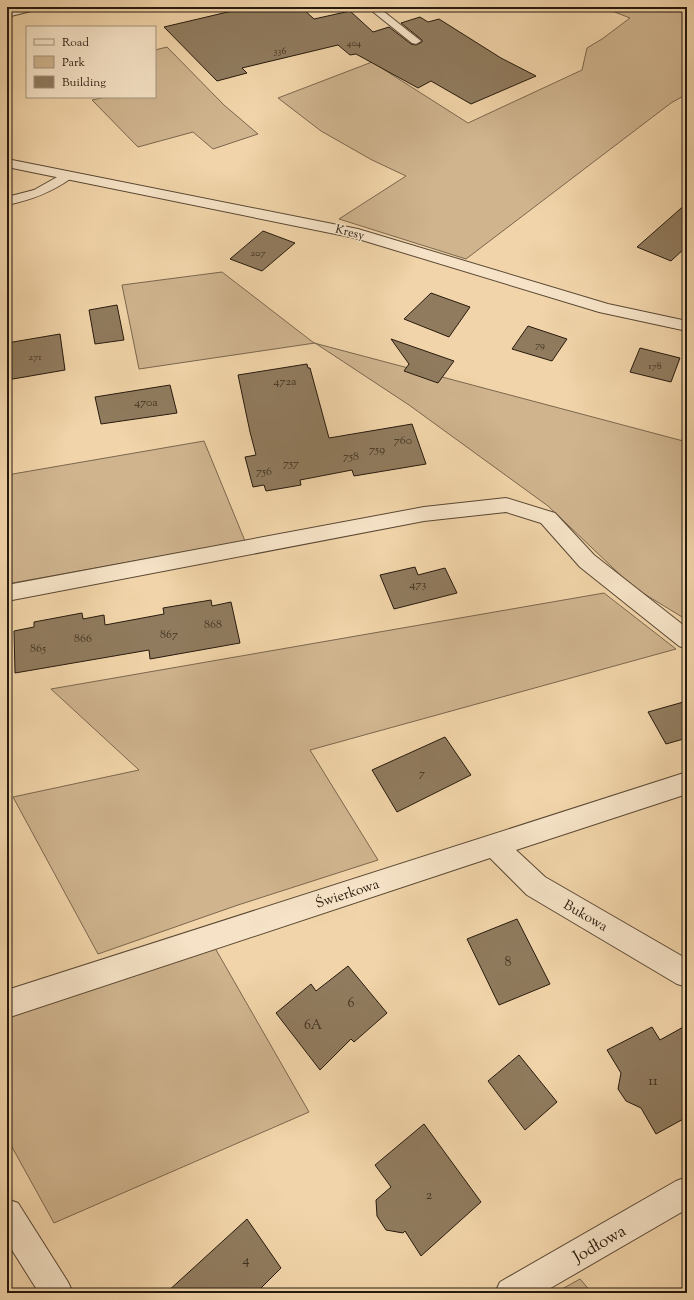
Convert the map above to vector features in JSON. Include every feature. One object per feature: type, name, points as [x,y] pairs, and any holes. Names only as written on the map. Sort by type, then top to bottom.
[{"type":"street","points":[[7,13],[32,7]]},
{"type":"street","name":"Kresy","points":[[7,163],[358,234],[605,308],[687,326]]},
{"type":"street","points":[[7,593],[424,514],[506,506],[548,518],[587,561],[687,640]]},
{"type":"street","name":"Świerkowa","points":[[7,1004],[687,783]]},
{"type":"street","name":"Bukowa","points":[[494,845],[536,886],[687,974]]},
{"type":"street","name":"Jodłowa","points":[[511,1293],[687,1192]]},
{"type":"street","points":[[7,1214],[57,1293]]},
{"type":"lane","points":[[372,7],[416,41]]},
{"type":"lane","points":[[7,200],[25,197],[46,190],[66,176]]},
{"type":"green space","points":[[602,7],[687,7],[687,94],[671,103],[466,259],[339,219],[406,176],[372,160],[321,131],[278,98],[372,62],[468,123],[582,70],[587,48],[602,39],[630,18]]},
{"type":"green space","points":[[167,47],[224,105],[258,134],[213,149],[193,132],[138,147],[92,100],[101,98],[156,98],[156,50]]},
{"type":"green space","points":[[222,272],[314,343],[139,369],[122,285]]},
{"type":"green space","points":[[316,343],[687,442],[687,620],[633,587],[548,506],[409,405]]},
{"type":"green space","points":[[204,441],[245,541],[7,584],[7,475]]},
{"type":"green space","points":[[604,593],[676,649],[310,750],[378,860],[238,905],[98,954],[13,797],[139,770],[51,689]]},
{"type":"green space","points":[[215,948],[309,1112],[54,1223],[7,1138],[7,1017]]},
{"type":"green space","points":[[580,1279],[592,1293],[555,1293]]},
{"type":"building","points":[[249,7],[301,7],[314,19],[350,11],[373,32],[389,27],[411,44],[416,45],[422,42],[422,40],[401,23],[420,17],[428,22],[439,19],[501,58],[536,76],[471,104],[431,81],[418,88],[356,54],[350,55],[338,45],[242,68],[247,73],[217,81],[164,27]]},
{"type":"building","points":[[687,203],[687,246],[671,261],[637,247]]},
{"type":"building","points":[[263,231],[295,243],[262,271],[230,259]]},
{"type":"building","points":[[431,293],[470,307],[449,337],[404,319]]},
{"type":"building","points":[[117,305],[124,340],[95,344],[89,310]]},
{"type":"building","points":[[528,326],[567,339],[552,361],[512,349]]},
{"type":"building","points":[[60,334],[65,370],[7,380],[7,343]]},
{"type":"building","points":[[391,339],[454,361],[438,383],[404,371],[409,364]]},
{"type":"building","points":[[640,348],[680,358],[671,382],[630,372]]},
{"type":"building","points":[[307,364],[308,368],[310,368],[329,438],[412,424],[426,464],[354,476],[352,470],[300,480],[301,485],[266,491],[264,485],[253,487],[245,457],[256,455],[238,375]]},
{"type":"building","points":[[170,385],[177,413],[101,424],[95,397]]},
{"type":"building","points":[[415,567],[418,575],[445,568],[457,593],[394,609],[380,575]]},
{"type":"building","points":[[211,600],[212,606],[231,602],[240,643],[150,659],[149,650],[15,673],[14,631],[34,627],[34,622],[82,613],[83,619],[104,615],[105,625],[164,614],[163,608]]},
{"type":"building","points":[[687,701],[687,738],[666,744],[648,712]]},
{"type":"building","points":[[445,737],[471,775],[397,812],[372,770]]},
{"type":"building","points":[[517,919],[550,984],[499,1005],[467,939]]},
{"type":"building","points":[[348,966],[387,1013],[354,1042],[351,1039],[320,1070],[276,1013],[311,984],[316,991]]},
{"type":"building","points":[[687,1025],[687,1117],[656,1134],[641,1108],[626,1101],[618,1089],[621,1073],[607,1050],[652,1027],[660,1040]]},
{"type":"building","points":[[519,1055],[557,1102],[525,1130],[488,1081]]},
{"type":"building","points":[[424,1124],[481,1202],[421,1256],[405,1231],[403,1233],[386,1230],[377,1216],[376,1200],[391,1187],[375,1165]]},
{"type":"building","points":[[247,1219],[281,1268],[256,1293],[166,1293]]}]
